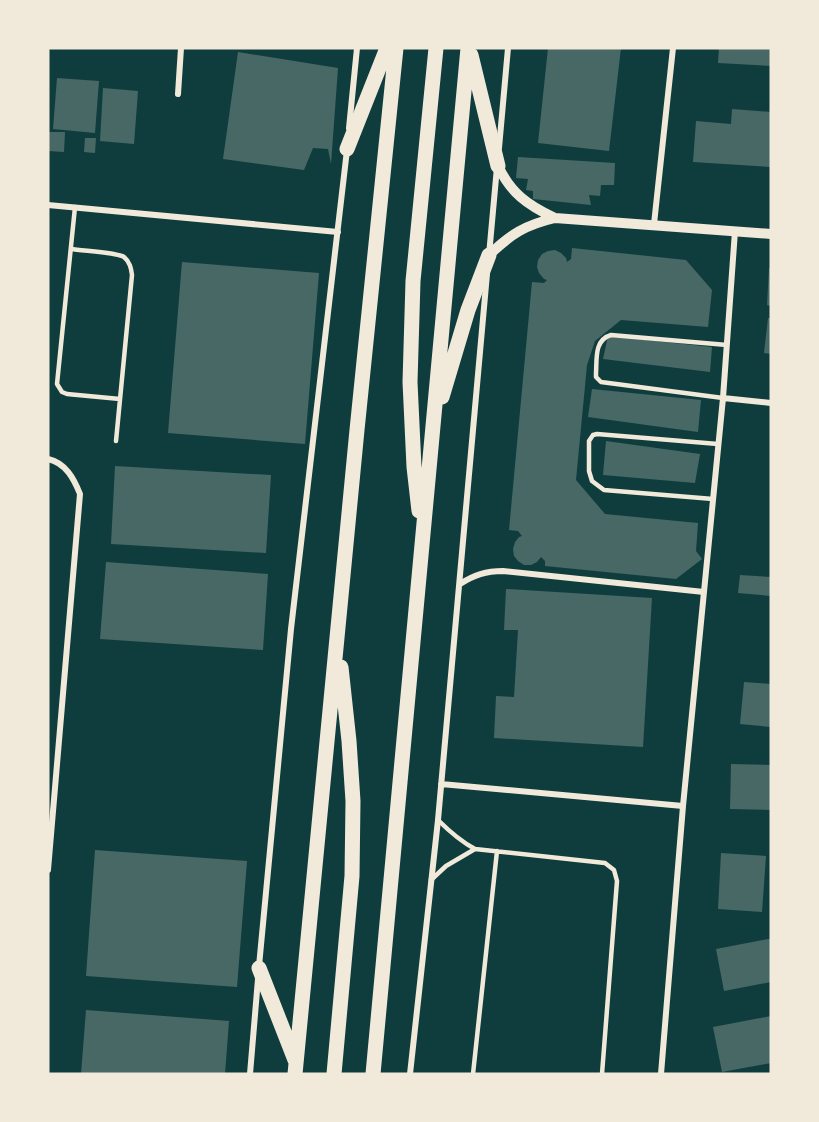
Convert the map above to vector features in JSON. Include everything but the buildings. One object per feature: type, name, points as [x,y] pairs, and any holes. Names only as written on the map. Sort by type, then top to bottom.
[{"type":"highway","points":[[347,149],[387,48]]},
{"type":"highway","points":[[296,1069],[396,48]]},
{"type":"highway","points":[[423,541],[414,467],[410,382],[413,281],[436,48]]},
{"type":"highway","points":[[373,1074],[469,48]]},
{"type":"highway","points":[[469,48],[498,166]]},
{"type":"highway","points":[[432,432],[468,309],[489,255]]},
{"type":"highway","points":[[334,1074],[352,876],[353,801],[337,634]]},
{"type":"highway","points":[[259,968],[296,1069]]},
{"type":"street","points":[[178,94],[181,48]]},
{"type":"street","points":[[250,1074],[291,629],[338,232],[357,48]]},
{"type":"street","points":[[410,1074],[438,820],[508,48]]},
{"type":"street","points":[[654,224],[673,48]]},
{"type":"street","points":[[498,166],[507,183],[521,197],[537,210],[555,218]]},
{"type":"street","points":[[48,205],[338,232]]},
{"type":"street","points":[[489,255],[518,230],[555,218],[771,234]]},
{"type":"street","points":[[661,1074],[683,806],[723,398],[735,231]]},
{"type":"street","points":[[723,398],[771,402]]},
{"type":"street","points":[[48,459],[62,466],[74,478],[81,494],[48,870]]},
{"type":"street","points":[[460,584],[489,571],[503,571],[704,592]]},
{"type":"street","points":[[441,784],[683,806]]},
{"type":"lane","points":[[75,207],[57,384],[67,394],[120,399]]},
{"type":"lane","points":[[71,249],[120,255],[129,262],[131,268],[116,441]]},
{"type":"lane","points":[[723,398],[601,382],[596,377],[596,373],[599,344],[605,337],[611,335],[727,345]]},
{"type":"lane","points":[[713,499],[604,490],[596,485],[590,476],[589,441],[593,435],[597,434],[718,444]]},
{"type":"lane","points":[[438,820],[454,836],[475,849],[605,863],[614,870],[617,881],[602,1074]]},
{"type":"lane","points":[[431,880],[446,866],[475,849]]},
{"type":"lane","points":[[472,1074],[497,851]]}]
